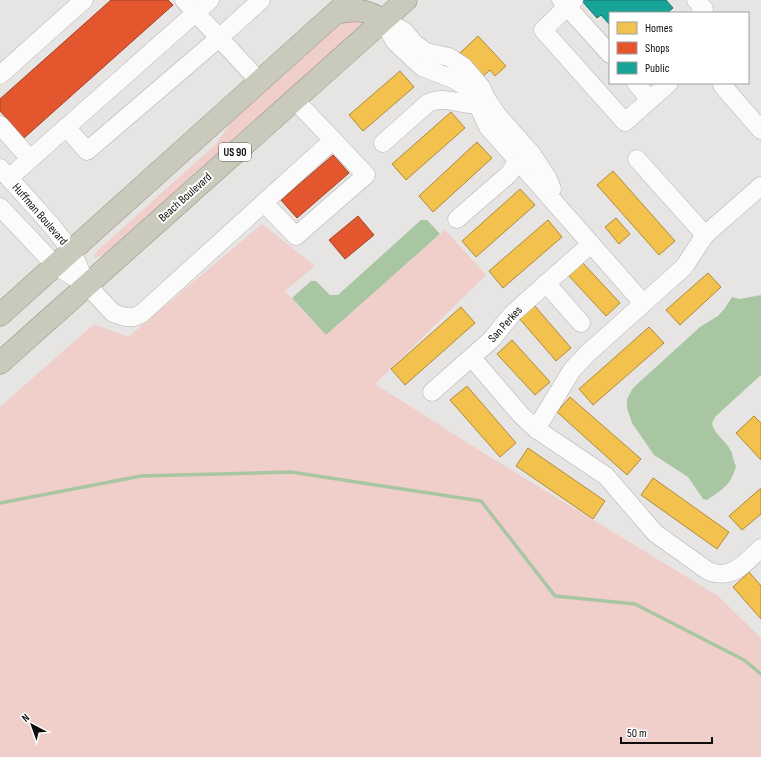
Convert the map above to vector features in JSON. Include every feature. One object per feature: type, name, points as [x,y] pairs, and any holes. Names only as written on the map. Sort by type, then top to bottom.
[{"type":"highway","name":"Beach Boulevard","points":[[0,363],[294,99],[382,10],[406,0]]},
{"type":"highway","points":[[0,315],[72,252],[259,81],[344,6],[368,12],[382,10]]},
{"type":"street","points":[[0,75],[84,0]]},
{"type":"street","points":[[4,173],[30,159],[66,127],[189,6],[210,0]]},
{"type":"street","points":[[66,127],[88,151],[261,0]]},
{"type":"street","points":[[609,53],[567,2],[543,30],[625,122],[668,84]]},
{"type":"street","points":[[189,6],[259,81]]},
{"type":"street","points":[[382,10],[395,42],[422,67],[453,79],[471,90],[483,104],[488,127],[522,155],[560,209],[643,303]]},
{"type":"street","points":[[637,84],[650,100]]},
{"type":"street","points":[[722,85],[761,130]]},
{"type":"street","points":[[264,203],[296,236],[366,175],[294,99]]},
{"type":"street","points":[[383,143],[428,103],[436,99],[483,104]]},
{"type":"street","points":[[0,125],[30,159]]},
{"type":"street","points":[[87,285],[113,313],[125,317],[134,317],[141,314],[333,140]]},
{"type":"street","points":[[456,219],[509,174],[522,155]]},
{"type":"street","points":[[637,158],[705,235]]},
{"type":"street","name":"Huffman Boulevard","points":[[4,173],[52,226],[72,252],[87,285]]},
{"type":"street","points":[[536,429],[572,370],[587,354],[684,267],[705,235],[761,186]]},
{"type":"street","name":"Huffman Boulevard","points":[[0,207],[56,266],[87,285]]},
{"type":"street","name":"San Perkes","points":[[432,392],[472,358],[491,340],[513,313],[590,244]]},
{"type":"street","points":[[546,283],[581,323]]},
{"type":"street","points":[[472,358],[536,429],[606,476],[655,533],[708,571],[718,574],[728,573],[737,569],[760,551]]},
{"type":"shaded area","points":[[367,20],[105,254],[95,258],[94,257],[96,252],[216,144],[232,121],[338,26],[345,22]]},
{"type":"shaded area","points":[[421,220],[427,220],[440,234],[326,335],[292,298],[311,281],[316,281],[330,295],[338,295]]},
{"type":"shaded area","points":[[262,224],[315,266],[285,291],[326,335],[445,230],[486,275],[375,384],[485,454],[718,596],[761,638],[761,757],[0,757],[0,407],[94,324],[128,337]]},
{"type":"shaded area","points":[[761,295],[761,375],[716,416],[712,423],[715,431],[729,447],[736,466],[732,478],[726,486],[707,500],[703,499],[688,477],[654,455],[632,423],[627,408],[627,399],[633,388],[700,327],[718,316],[732,297],[739,299]]},
{"type":"building: Homes","points":[[478,36],[506,66],[495,76],[490,70],[482,77],[460,53]]},
{"type":"building: Homes","points":[[400,71],[414,87],[363,131],[349,115]]},
{"type":"building: Homes","points":[[451,112],[465,128],[406,180],[392,164]]},
{"type":"building: Homes","points":[[477,142],[492,158],[433,212],[419,196]]},
{"type":"building: Homes","points":[[613,171],[675,241],[659,255],[597,185]]},
{"type":"building: Homes","points":[[520,189],[535,205],[476,257],[462,241]]},
{"type":"building: Homes","points":[[616,218],[630,234],[619,244],[605,227]]},
{"type":"building: Homes","points":[[548,220],[562,237],[503,288],[489,271]]},
{"type":"building: Homes","points":[[582,262],[620,303],[606,316],[568,275]]},
{"type":"building: Homes","points":[[708,273],[721,287],[680,325],[666,310]]},
{"type":"building: Homes","points":[[534,305],[571,348],[556,361],[519,318]]},
{"type":"building: Homes","points":[[461,307],[475,323],[405,385],[391,369]]},
{"type":"building: Homes","points":[[649,327],[664,343],[593,405],[579,389]]},
{"type":"building: Homes","points":[[512,340],[550,382],[535,395],[497,354]]},
{"type":"building: Homes","points":[[467,386],[516,443],[500,457],[450,400]]},
{"type":"building: Homes","points":[[570,397],[641,459],[627,475],[557,412]]},
{"type":"building: Homes","points":[[754,416],[761,423],[761,460],[736,433]]},
{"type":"building: Homes","points":[[528,448],[605,501],[593,519],[516,466]]},
{"type":"building: Homes","points":[[653,478],[729,532],[717,549],[641,495]]},
{"type":"building: Homes","points":[[761,488],[761,514],[742,530],[729,516]]},
{"type":"building: Homes","points":[[749,572],[761,586],[761,619],[733,587]]},
{"type":"building: Shops","points":[[111,0],[168,0],[173,5],[24,138],[0,111],[0,99]]},
{"type":"building: Shops","points":[[333,155],[349,173],[297,218],[281,200]]},
{"type":"building: Shops","points":[[358,216],[374,235],[345,259],[329,240]]},
{"type":"building: Public","points":[[666,0],[673,8],[668,12],[609,12],[609,24],[601,15],[597,18],[582,1]]},
{"type":"waterway","points":[[0,503],[141,476],[291,472],[481,501],[555,596],[635,604],[744,660],[761,674]]}]
